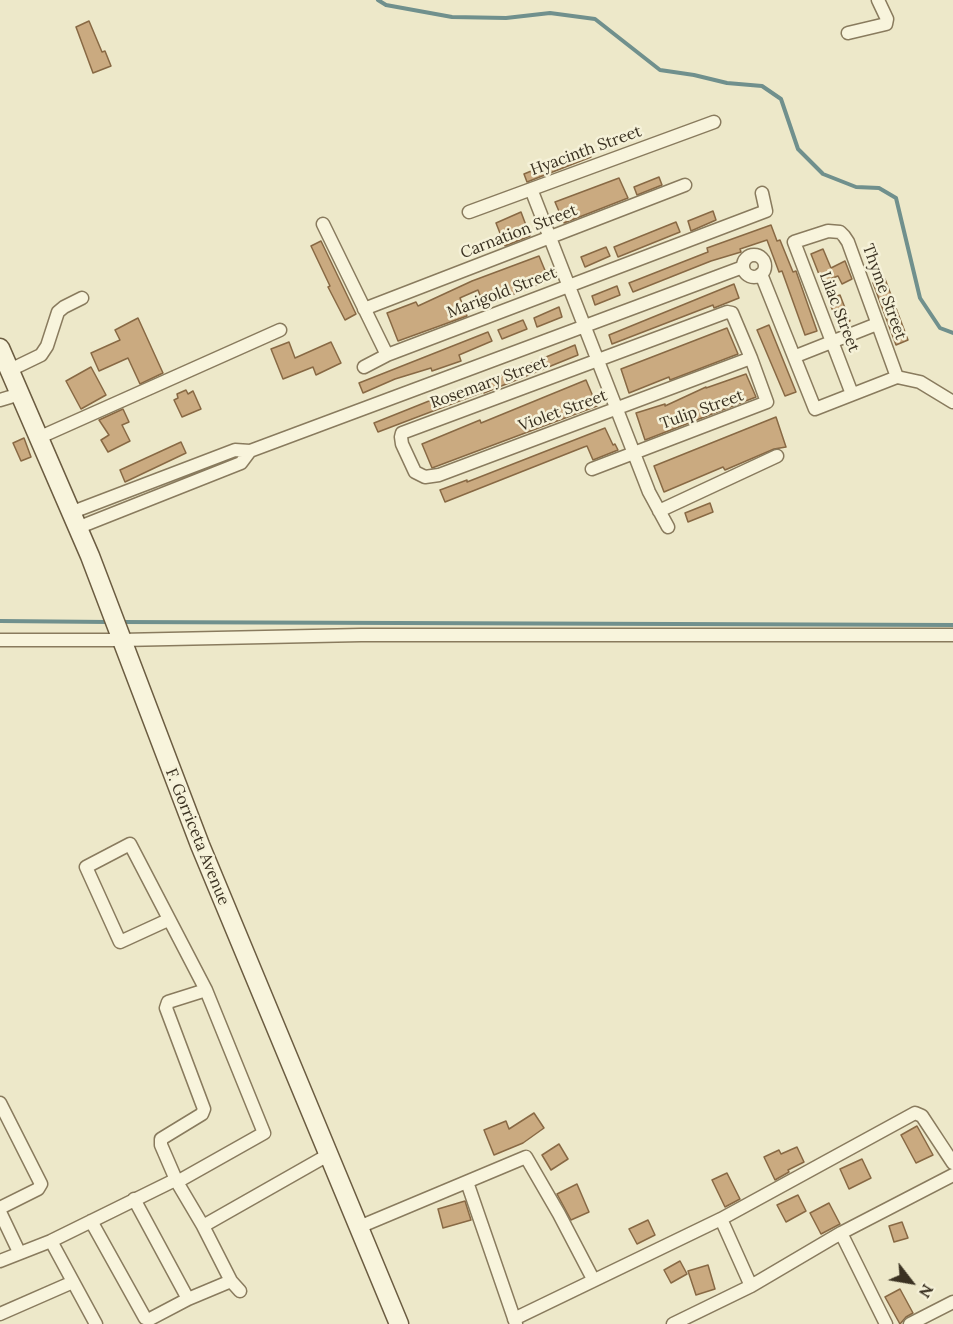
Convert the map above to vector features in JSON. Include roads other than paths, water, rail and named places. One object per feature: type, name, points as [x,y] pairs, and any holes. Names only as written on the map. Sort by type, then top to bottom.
[{"type":"main road","name":"F. Gorriceta Avenue","points":[[0,348],[97,576],[200,845],[399,1324]]},
{"type":"street","points":[[848,33],[886,24],[887,19],[878,0]]},
{"type":"street","name":"Hyacinth Street","points":[[469,212],[714,122]]},
{"type":"street","name":"Carnation Street","points":[[364,309],[685,185]]},
{"type":"street","points":[[531,189],[634,453],[668,527]]},
{"type":"street","name":"Marigold Street","points":[[364,367],[387,355],[569,284],[766,211],[762,193]]},
{"type":"street","points":[[323,224],[387,355]]},
{"type":"street","name":"Thyme Street","points":[[794,242],[828,231],[840,232],[844,236],[897,376]]},
{"type":"street","name":"Lilac Street","points":[[794,242],[852,394]]},
{"type":"street","points":[[748,256],[758,256],[763,259],[765,265],[758,276],[750,276],[743,267],[748,256]]},
{"type":"street","points":[[73,520],[235,450],[250,451],[743,267]]},
{"type":"street","points":[[761,274],[815,409],[897,376],[920,382],[953,402]]},
{"type":"street","points":[[10,370],[41,355],[47,346],[58,312],[82,298]]},
{"type":"street","name":"Tulip Street","points":[[592,469],[764,405],[767,400],[732,313],[727,312],[598,360]]},
{"type":"street","points":[[796,357],[877,324]]},
{"type":"street","points":[[38,438],[280,330]]},
{"type":"street","name":"Violet Street","points":[[402,444],[415,472],[430,477],[751,358]]},
{"type":"street","name":"Rosemary Street","points":[[402,444],[402,433],[598,360]]},
{"type":"street","points":[[0,400],[20,394]]},
{"type":"street","points":[[659,511],[777,456]]},
{"type":"street","points":[[0,640],[361,635],[806,637],[953,635]]},
{"type":"street","points":[[0,1261],[51,1241],[134,1199],[177,1181],[264,1133],[206,990],[130,844],[86,867],[120,942],[168,920]]},
{"type":"street","points":[[206,990],[168,1002],[166,1008],[204,1109],[202,1114],[161,1138],[161,1145],[177,1181],[231,1281],[240,1291]]},
{"type":"street","points":[[0,1103],[41,1184],[38,1189],[0,1210],[19,1252]]},
{"type":"street","points":[[467,1182],[515,1321],[593,1280],[721,1219],[915,1113],[922,1116],[951,1154]]},
{"type":"street","points":[[203,1226],[328,1155]]},
{"type":"street","points":[[359,1227],[526,1156],[593,1280]]},
{"type":"street","points":[[673,1324],[752,1286],[842,1233],[953,1175]]},
{"type":"street","points":[[134,1199],[188,1299]]},
{"type":"street","points":[[721,1219],[752,1286]]},
{"type":"street","points":[[91,1221],[145,1318],[150,1319],[188,1299],[231,1281]]},
{"type":"street","points":[[842,1233],[886,1324]]},
{"type":"street","points":[[51,1241],[92,1323]]},
{"type":"street","points":[[0,1314],[73,1282]]},
{"type":"street","points":[[910,1324],[953,1302]]},
{"type":"waterway","points":[[378,0],[386,5],[452,17],[506,18],[550,13],[595,19],[660,70],[727,83],[762,86],[781,99],[798,149],[823,174],[856,187],[879,188],[896,198],[920,298],[940,328],[953,333]]},
{"type":"waterway","points":[[0,621],[108,622]]},
{"type":"waterway","points":[[120,622],[953,625]]}]
